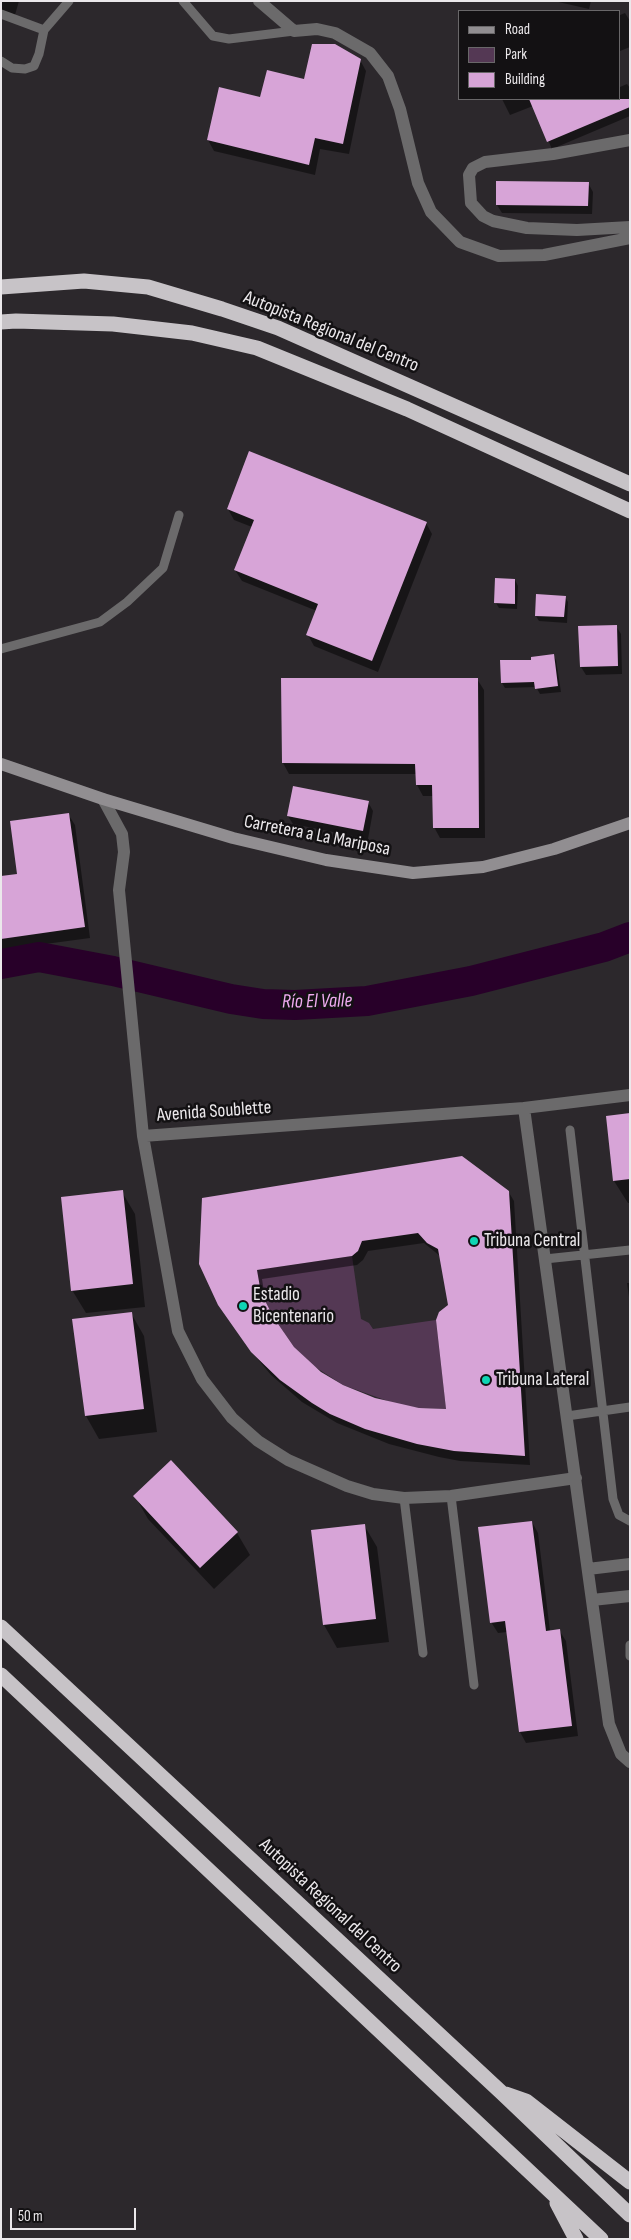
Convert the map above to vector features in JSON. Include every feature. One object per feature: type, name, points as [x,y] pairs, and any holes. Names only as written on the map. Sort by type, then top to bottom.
[{"type":"highway","name":"Autopista Regional del Centro","points":[[1,287],[84,281],[148,287],[222,309],[278,328],[630,484]]},
{"type":"highway","points":[[1,322],[113,324],[192,333],[257,348],[407,410],[630,511]]},
{"type":"highway","name":"Autopista Regional del Centro","points":[[1,1627],[502,2093],[630,2215]]},
{"type":"highway","points":[[1,1675],[601,2239]]},
{"type":"highway","points":[[502,2093],[526,2101],[630,2182]]},
{"type":"highway","points":[[550,2190],[576,2239]]},
{"type":"street","points":[[259,1],[294,31],[317,30],[335,34],[370,53],[388,76],[400,109],[418,182],[431,212],[460,242],[500,256],[544,255],[630,238]]},
{"type":"street","points":[[630,140],[553,154],[485,162],[473,168],[469,175],[471,203],[483,216],[493,221],[527,228],[569,230],[630,227]]},
{"type":"street","name":"Carretera a La Mariposa","points":[[3,762],[103,799],[242,840],[326,860],[413,873],[483,867],[554,849],[630,823]]},
{"type":"street","name":"Avenida Soublette","points":[[103,799],[122,834],[124,852],[119,890],[124,959],[143,1136],[524,1108],[630,1095]]},
{"type":"street","points":[[524,1108],[609,1724],[621,1754],[630,1762]]},
{"type":"street","points":[[143,1136],[178,1331],[202,1379],[232,1418],[258,1441],[288,1460],[347,1486],[373,1494],[404,1498],[451,1496],[576,1478]]},
{"type":"street","points":[[588,1569],[630,1564]]},
{"type":"street","points":[[592,1600],[630,1596]]},
{"type":"lane","points":[[1,61],[12,68],[25,69],[34,66],[39,54],[44,30],[69,1]]},
{"type":"lane","points":[[183,1],[213,36],[229,38],[294,31]]},
{"type":"lane","points":[[1,14],[44,30]]},
{"type":"lane","points":[[1,649],[100,622],[127,602],[163,568],[179,515]]},
{"type":"lane","points":[[570,1130],[613,1499],[619,1515],[630,1521]]},
{"type":"lane","points":[[545,1259],[630,1250]]},
{"type":"lane","points":[[567,1416],[630,1407]]},
{"type":"lane","points":[[451,1496],[474,1685]]},
{"type":"lane","points":[[404,1498],[423,1653]]},
{"type":"lane","points":[[630,1645],[630,1656]]},
{"type":"green space","points":[[352,1256],[361,1319],[369,1323],[373,1329],[436,1320],[446,1409],[419,1408],[396,1404],[343,1385],[312,1365],[294,1347],[274,1318],[261,1293],[257,1270]]},
{"type":"building","points":[[312,44],[335,44],[361,59],[343,144],[315,138],[309,165],[207,140],[219,87],[260,97],[267,70],[304,79]]},
{"type":"building","points":[[630,99],[630,107],[547,142],[529,100]]},
{"type":"building","points":[[496,181],[589,182],[588,206],[496,205]]},
{"type":"building","points":[[249,451],[427,522],[372,661],[306,635],[318,604],[234,570],[254,520],[227,509]]},
{"type":"building","points":[[495,578],[515,579],[515,604],[494,603]]},
{"type":"building","points":[[536,594],[566,596],[564,617],[535,616]]},
{"type":"building","points":[[617,625],[618,666],[580,667],[578,626]]},
{"type":"building","points":[[554,654],[558,686],[535,689],[534,682],[501,683],[500,660],[531,660],[531,657]]},
{"type":"building","points":[[281,678],[478,678],[479,828],[433,828],[432,785],[416,785],[415,764],[282,763]]},
{"type":"building","points":[[293,786],[369,801],[363,831],[287,816]]},
{"type":"building","points":[[69,813],[85,927],[1,939],[1,876],[17,874],[10,821]]},
{"type":"building","points":[[630,1113],[630,1179],[613,1181],[606,1116]]},
{"type":"building","points":[[462,1156],[509,1191],[525,1456],[454,1451],[417,1444],[365,1429],[330,1414],[280,1380],[251,1352],[218,1305],[199,1264],[202,1198]],"holes":[[[418,1233],[427,1243],[438,1249],[448,1305],[439,1312],[436,1320],[446,1409],[419,1408],[375,1398],[343,1385],[321,1372],[294,1347],[274,1318],[261,1293],[257,1270],[352,1256],[358,1251],[362,1241]]]},
{"type":"building","points":[[123,1190],[133,1284],[71,1291],[61,1197]]},
{"type":"building","points":[[132,1312],[144,1409],[85,1416],[72,1319]]},
{"type":"building","points":[[171,1460],[238,1532],[200,1568],[133,1496]]},
{"type":"building","points":[[532,1521],[546,1631],[560,1629],[572,1726],[519,1732],[505,1621],[490,1623],[478,1527]]},
{"type":"building","points":[[365,1524],[376,1619],[323,1625],[311,1530]]},
{"type":"waterway","name":"Río El Valle","points":[[1,964],[39,957],[113,971],[231,999],[263,1004],[295,1005],[367,1001],[471,981],[604,947],[630,937]]},
{"type":"place","name":"Tribuna Central","points":[[474,1241]]},
{"type":"place","name":"Estadio Bicentenario","points":[[243,1306]]},
{"type":"place","name":"Tribuna Lateral","points":[[486,1380]]}]
